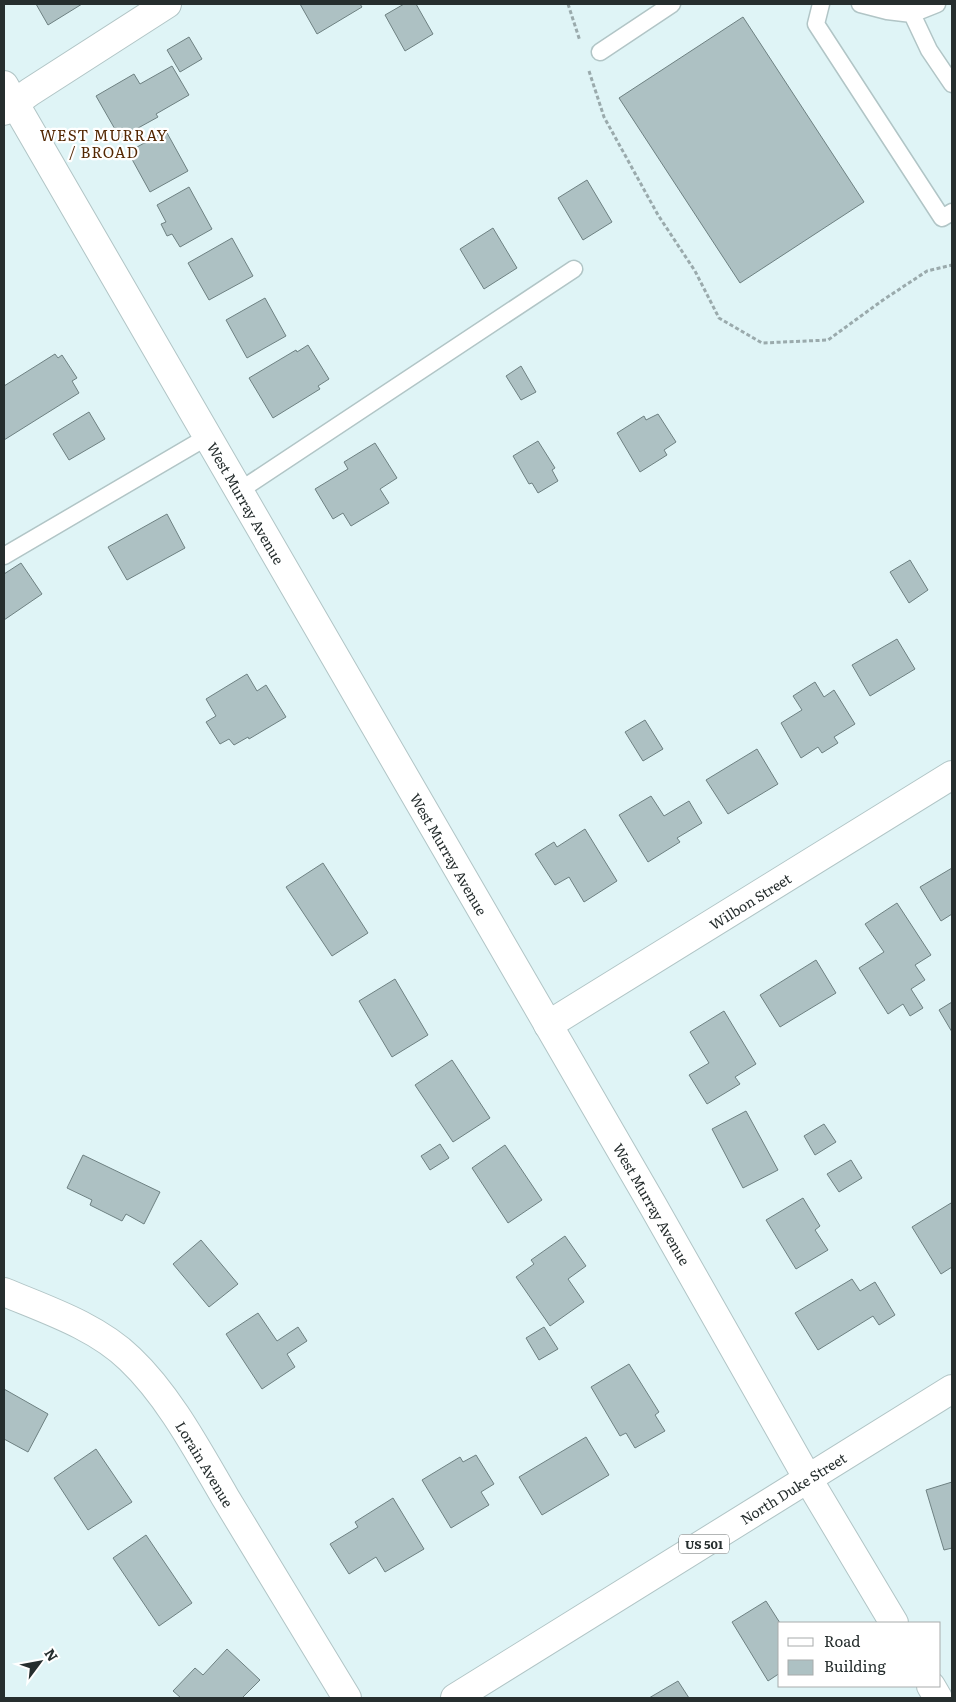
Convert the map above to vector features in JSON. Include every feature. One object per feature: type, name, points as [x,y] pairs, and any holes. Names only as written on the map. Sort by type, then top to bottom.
[{"type":"main road","points":[[7,100],[30,92],[167,4]]},
{"type":"main road","name":"West Murray Avenue","points":[[7,100],[91,232],[207,437],[652,1204],[808,1479],[893,1622]]},
{"type":"main road","name":"Wilbon Street","points":[[548,1025],[952,775]]},
{"type":"main road","name":"Lorain Avenue","points":[[4,1292],[75,1322],[130,1358],[145,1375],[179,1420],[347,1698]]},
{"type":"main road","name":"North Duke Street","points":[[455,1698],[952,1389]]},
{"type":"main road","points":[[932,1687],[938,1698]]},
{"type":"lane","points":[[600,52],[672,4]]},
{"type":"lane","points":[[821,4],[816,24],[942,218],[952,212]]},
{"type":"lane","points":[[860,4],[887,11],[937,4]]},
{"type":"lane","points":[[912,9],[929,50],[952,84]]},
{"type":"lane","points":[[239,491],[574,269]]},
{"type":"lane","points":[[4,556],[207,437]]},
{"type":"path","points":[[568,4],[582,47]]},
{"type":"path","points":[[587,64],[604,117],[658,214],[695,271],[719,318],[762,343],[828,340],[927,271],[952,265]]},
{"type":"building","points":[[36,4],[82,4],[48,25]]},
{"type":"building","points":[[300,4],[360,4],[362,7],[317,34]]},
{"type":"building","points":[[404,4],[416,4],[433,34],[405,51],[385,15]]},
{"type":"building","points":[[743,17],[864,202],[740,283],[619,98]]},
{"type":"building","points":[[189,37],[202,59],[180,72],[167,50]]},
{"type":"building","points":[[172,66],[189,95],[156,114],[158,117],[120,138],[96,96],[134,74],[140,84]]},
{"type":"building","points":[[166,131],[188,171],[150,192],[128,152]]},
{"type":"building","points":[[587,180],[612,222],[583,240],[558,198]]},
{"type":"building","points":[[189,187],[212,229],[180,247],[172,234],[167,236],[161,224],[166,222],[157,205]]},
{"type":"building","points":[[493,228],[517,268],[484,289],[460,249]]},
{"type":"building","points":[[232,238],[253,276],[209,300],[188,263]]},
{"type":"building","points":[[265,298],[286,336],[247,358],[226,320]]},
{"type":"building","points":[[308,345],[329,379],[318,386],[320,389],[273,418],[249,378]]},
{"type":"building","points":[[55,354],[58,358],[62,355],[77,378],[72,381],[79,393],[4,440],[4,386]]},
{"type":"building","points":[[521,366],[536,392],[521,400],[506,376]]},
{"type":"building","points":[[89,412],[105,439],[69,460],[53,434]]},
{"type":"building","points":[[658,414],[676,442],[664,450],[667,455],[640,472],[617,433],[644,416],[646,420]]},
{"type":"building","points":[[538,441],[555,468],[552,470],[558,481],[538,493],[532,483],[529,484],[513,456]]},
{"type":"building","points":[[375,443],[397,478],[380,489],[389,503],[351,526],[343,513],[333,519],[315,489],[348,469],[344,462]]},
{"type":"building","points":[[167,514],[185,548],[127,580],[108,547]]},
{"type":"building","points":[[910,560],[928,590],[909,603],[890,572]]},
{"type":"building","points":[[21,563],[42,594],[4,620],[4,574]]},
{"type":"building","points":[[897,639],[915,669],[870,696],[852,665]]},
{"type":"building","points":[[247,674],[257,691],[266,685],[286,717],[249,739],[248,737],[234,745],[229,739],[220,744],[206,722],[216,716],[206,699]]},
{"type":"building","points":[[815,682],[824,697],[834,690],[855,724],[834,737],[838,743],[822,753],[818,747],[801,758],[781,723],[802,710],[793,696]]},
{"type":"building","points":[[645,720],[663,749],[643,761],[625,732]]},
{"type":"building","points":[[757,749],[778,784],[728,814],[706,780]]},
{"type":"building","points":[[651,796],[664,816],[689,801],[702,823],[677,838],[680,842],[648,862],[619,815]]},
{"type":"building","points":[[585,829],[617,881],[584,902],[569,877],[555,885],[535,854],[554,842],[557,847]]},
{"type":"building","points":[[323,863],[368,933],[332,956],[286,887]]},
{"type":"building","points":[[952,868],[952,914],[941,921],[920,887]]},
{"type":"building","points":[[897,903],[931,955],[915,965],[925,980],[911,989],[923,1008],[910,1016],[903,1004],[888,1014],[859,968],[884,952],[865,924]]},
{"type":"building","points":[[816,960],[836,993],[780,1027],[760,995]]},
{"type":"building","points":[[395,979],[428,1035],[392,1057],[359,1001]]},
{"type":"building","points":[[952,1002],[952,1032],[939,1010]]},
{"type":"building","points":[[724,1011],[756,1064],[735,1077],[740,1084],[707,1104],[689,1075],[709,1063],[690,1032]]},
{"type":"building","points":[[452,1060],[490,1118],[453,1142],[415,1085]]},
{"type":"building","points":[[746,1111],[778,1170],[743,1188],[712,1129]]},
{"type":"building","points":[[824,1124],[836,1142],[815,1155],[804,1136]]},
{"type":"building","points":[[440,1144],[449,1158],[430,1170],[421,1156]]},
{"type":"building","points":[[505,1145],[542,1200],[508,1223],[472,1168]]},
{"type":"building","points":[[83,1155],[160,1192],[144,1224],[126,1214],[122,1221],[90,1205],[92,1200],[67,1188]]},
{"type":"building","points":[[851,1160],[862,1178],[839,1192],[827,1174]]},
{"type":"building","points":[[803,1198],[820,1226],[815,1230],[828,1250],[796,1269],[766,1220]]},
{"type":"building","points":[[951,1203],[952,1267],[941,1274],[912,1227]]},
{"type":"building","points":[[565,1236],[586,1266],[568,1279],[584,1302],[550,1326],[516,1277],[534,1264],[531,1260]]},
{"type":"building","points":[[201,1240],[238,1284],[209,1307],[173,1264]]},
{"type":"building","points":[[852,1279],[860,1291],[875,1282],[895,1315],[879,1325],[873,1316],[818,1350],[795,1313]]},
{"type":"building","points":[[258,1313],[277,1341],[298,1327],[307,1341],[287,1354],[295,1367],[262,1389],[226,1334]]},
{"type":"building","points":[[544,1327],[558,1349],[539,1360],[526,1338]]},
{"type":"building","points":[[629,1364],[659,1412],[655,1415],[665,1431],[635,1448],[626,1433],[620,1436],[591,1387]]},
{"type":"building","points":[[4,1389],[48,1414],[28,1452],[4,1439]]},
{"type":"building","points":[[586,1437],[609,1475],[542,1515],[519,1477]]},
{"type":"building","points":[[96,1449],[132,1502],[88,1530],[54,1478]]},
{"type":"building","points":[[476,1455],[494,1484],[481,1492],[489,1505],[451,1528],[422,1480],[460,1457],[463,1462]]},
{"type":"building","points":[[952,1482],[952,1548],[944,1550],[926,1490]]},
{"type":"building","points":[[393,1498],[424,1549],[385,1572],[376,1557],[349,1574],[330,1544],[358,1527],[355,1522]]},
{"type":"building","points":[[146,1535],[192,1603],[159,1626],[113,1558]]},
{"type":"building","points":[[766,1601],[779,1622],[778,1674],[768,1681],[732,1622]]},
{"type":"building","points":[[227,1649],[260,1680],[242,1698],[181,1698],[173,1691],[195,1668],[203,1675]]},
{"type":"building","points":[[678,1681],[689,1698],[649,1698]]},
{"type":"district","name":"WEST MURRAY / BROAD","points":[[104,142]]}]
